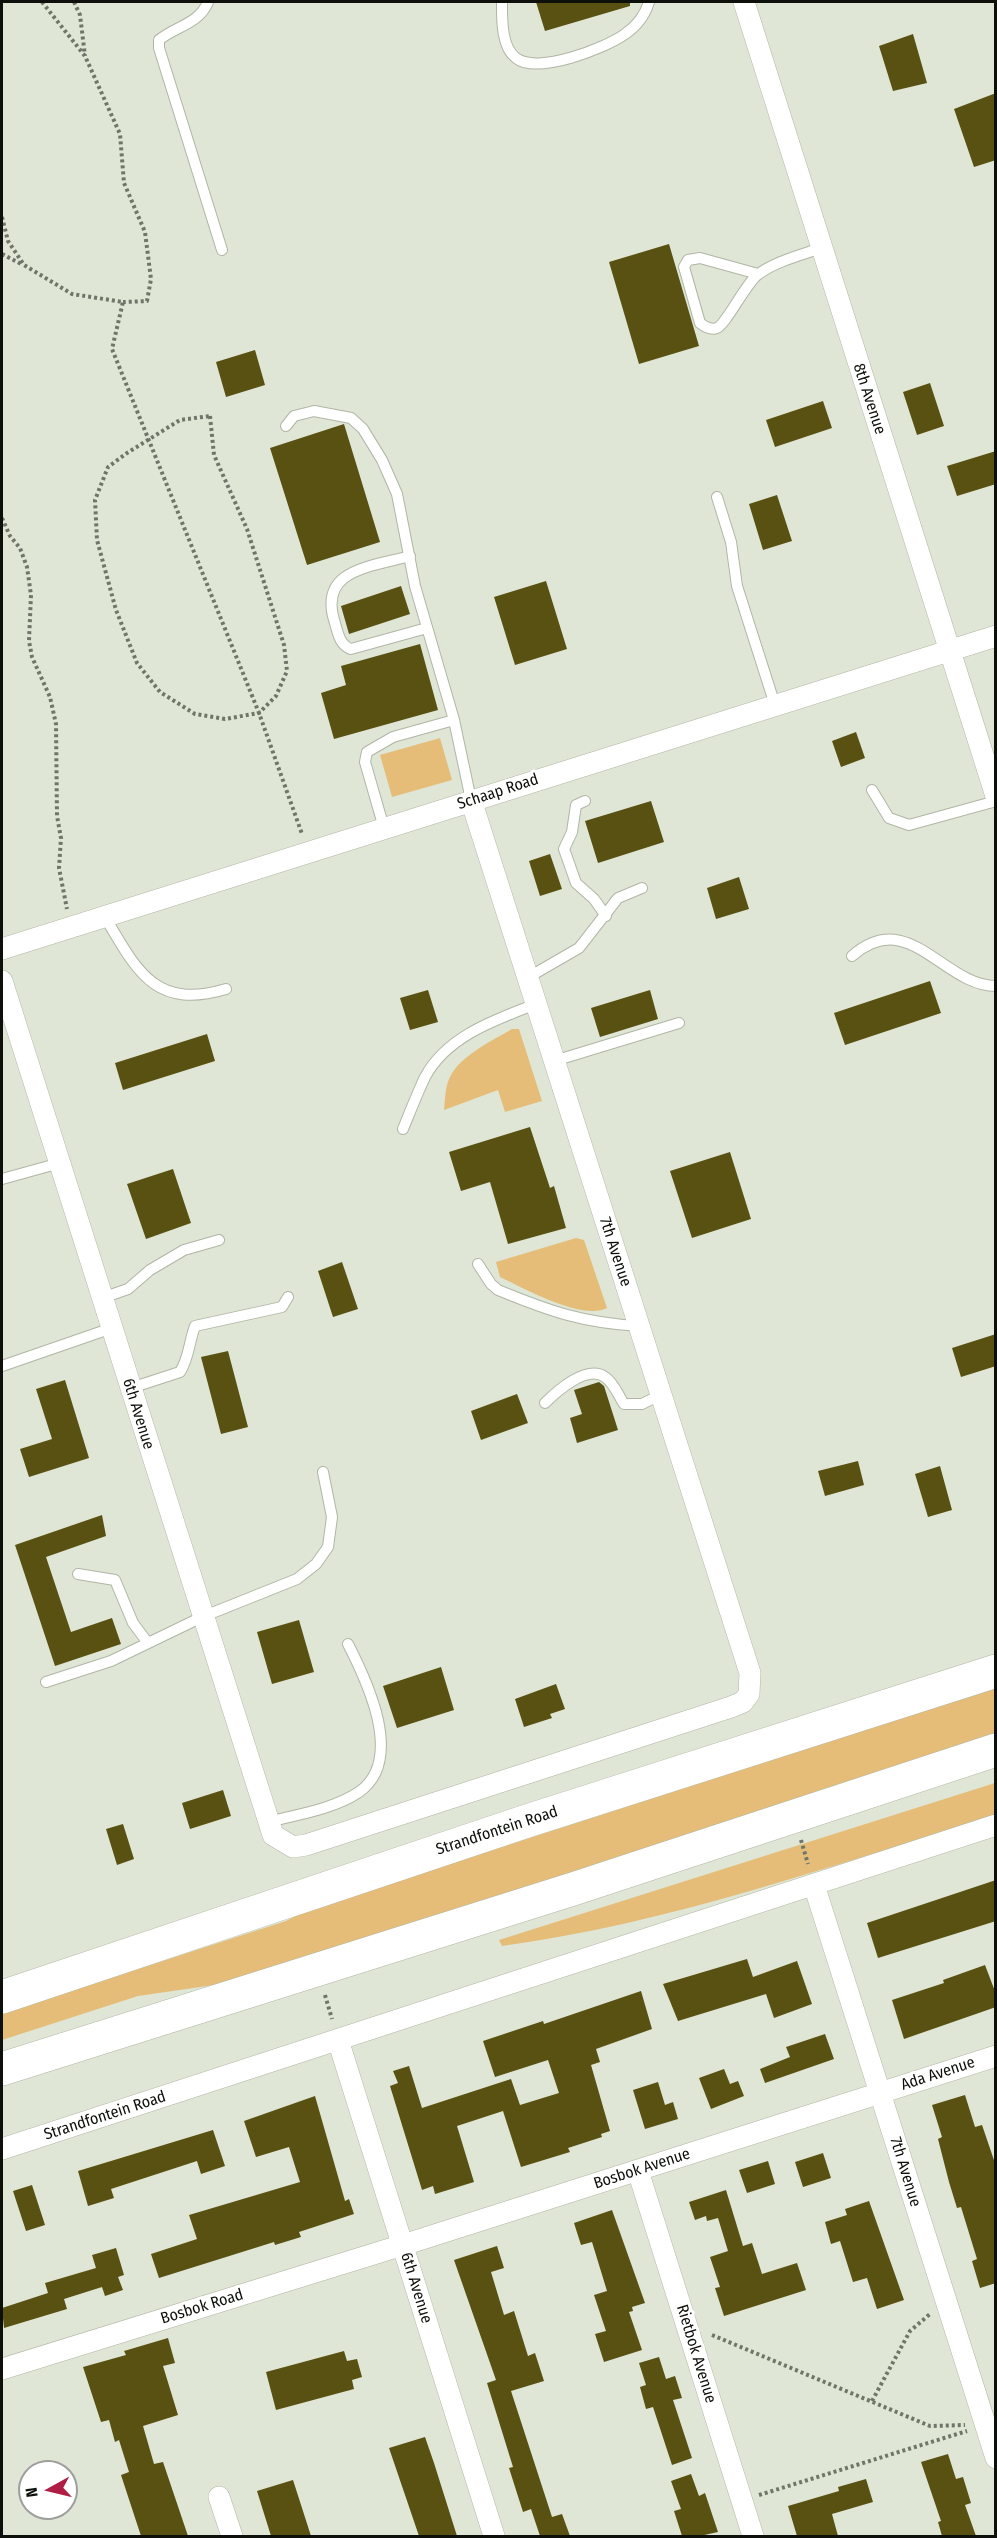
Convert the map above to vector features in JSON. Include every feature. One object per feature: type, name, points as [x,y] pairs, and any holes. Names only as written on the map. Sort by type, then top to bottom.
[{"type":"main road","name":"Strandfontein Road","points":[[2,1997],[538,1817],[996,1671]]},
{"type":"main road","points":[[2,2069],[573,1889],[996,1750]]},
{"type":"street","name":"8th Avenue","points":[[744,2],[996,798]]},
{"type":"street","name":"Schaap Road","points":[[2,949],[996,636]]},
{"type":"street","name":"7th Avenue","points":[[282,1842],[293,1847],[306,1845],[743,1702],[749,1694],[750,1673],[471,800]]},
{"type":"street","name":"6th Avenue","points":[[2,981],[267,1822],[273,1835],[282,1842]]},
{"type":"street","name":"Strandfontein Road","points":[[2,2149],[996,1825]]},
{"type":"street","name":"7th Avenue","points":[[814,1885],[881,2093],[944,2302],[996,2458]]},
{"type":"street","name":"6th Avenue","points":[[338,2040],[494,2536]]},
{"type":"street","name":"Ada Avenue","points":[[881,2093],[996,2056]]},
{"type":"street","name":"Bosbok Avenue","points":[[403,2245],[881,2093]]},
{"type":"street","name":"Rietbok Avenue","points":[[638,2171],[753,2536]]},
{"type":"street","name":"Bosbok Road","points":[[2,2369],[403,2245]]},
{"type":"street","points":[[219,2497],[232,2536]]},
{"type":"lane","points":[[208,2],[201,13],[190,22],[159,40],[159,48],[222,250]]},
{"type":"lane","points":[[502,2],[502,21],[511,52],[517,59],[537,64],[571,57],[614,40],[638,23],[646,13],[649,2]]},
{"type":"lane","points":[[758,274],[700,258],[688,260],[684,267],[700,323],[711,328],[721,326],[738,297],[758,274],[821,248]]},
{"type":"lane","points":[[286,426],[294,416],[314,411],[351,418],[363,429],[382,460],[397,494],[415,586],[454,720],[471,800]]},
{"type":"lane","points":[[717,497],[731,542],[737,586],[775,705]]},
{"type":"lane","points":[[410,556],[359,570],[340,579],[330,598],[330,608],[343,645],[351,649],[427,628]]},
{"type":"lane","points":[[384,828],[365,755],[370,749],[393,737],[454,720]]},
{"type":"lane","points":[[872,790],[889,818],[909,825],[996,798]]},
{"type":"lane","points":[[585,801],[576,806],[572,832],[564,849],[576,883],[606,916]]},
{"type":"lane","points":[[527,978],[579,948],[618,898],[642,888]]},
{"type":"lane","points":[[105,917],[135,966],[153,984],[179,996],[203,996],[226,989]]},
{"type":"lane","points":[[852,956],[871,944],[893,939],[928,953],[980,984],[996,986]]},
{"type":"lane","points":[[403,1129],[426,1077],[439,1057],[459,1040],[488,1023],[536,1004]]},
{"type":"lane","points":[[554,1061],[679,1023]]},
{"type":"lane","points":[[2,1179],[60,1163]]},
{"type":"lane","points":[[102,1298],[128,1288],[150,1270],[184,1250],[219,1240]]},
{"type":"lane","points":[[478,1264],[491,1284],[498,1290],[554,1313],[610,1324],[639,1326]]},
{"type":"lane","points":[[130,1388],[180,1372],[188,1360],[188,1345],[195,1326],[282,1307],[288,1297]]},
{"type":"lane","points":[[2,1366],[112,1328]]},
{"type":"lane","points":[[545,1403],[557,1391],[589,1373],[603,1375],[614,1385],[624,1404],[642,1404],[660,1395]]},
{"type":"lane","points":[[46,1682],[111,1661],[202,1617],[297,1579],[316,1563],[328,1547],[332,1517],[323,1472]]},
{"type":"lane","points":[[78,1574],[115,1580],[134,1623],[148,1643]]},
{"type":"lane","points":[[267,1822],[325,1806],[359,1792],[371,1781],[380,1765],[382,1747],[367,1680],[348,1644]]},
{"type":"path","points":[[2,255],[24,265],[72,294],[123,302],[147,301],[152,279],[145,232],[124,183],[120,134],[85,57],[42,2]]},
{"type":"path","points":[[74,2],[80,15],[85,57]]},
{"type":"path","points":[[2,217],[8,241],[24,265]]},
{"type":"path","points":[[123,302],[112,349],[259,712],[308,852]]},
{"type":"path","points":[[210,416],[214,454],[247,530],[285,645],[287,671],[276,696],[259,712],[225,719],[195,714],[160,692],[136,663],[116,610],[98,540],[95,500],[108,467],[147,440],[180,420],[210,416]]},
{"type":"path","points":[[2,518],[10,536],[20,548],[27,567],[31,595],[29,641],[32,657],[50,697],[56,724],[57,816],[62,838],[59,868],[70,928]]},
{"type":"path","points":[[800,1836],[814,1885]]},
{"type":"path","points":[[323,1986],[338,2040]]},
{"type":"path","points":[[872,2401],[910,2331],[944,2302]]},
{"type":"path","points":[[686,2325],[930,2426],[985,2425]]},
{"type":"path","points":[[742,2500],[985,2425]]},
{"type":"shaded area","points":[[440,738],[452,780],[392,797],[380,755]]},
{"type":"shaded area","points":[[512,1029],[519,1029],[542,1101],[505,1112],[498,1090],[444,1110],[448,1082],[452,1073],[466,1057]]},
{"type":"shaded area","points":[[576,1238],[584,1240],[607,1308],[596,1311],[569,1307],[500,1277],[496,1262]]},
{"type":"shaded area","points":[[995,1688],[995,1737],[228,1983],[138,1996],[2,2040],[2,2013],[286,1921],[309,1909]]},
{"type":"shaded area","points":[[995,1783],[995,1816],[812,1873],[689,1908],[565,1936],[502,1946],[499,1940]]},
{"type":"building","points":[[536,2],[630,2],[630,6],[545,31]]},
{"type":"building","points":[[913,34],[927,83],[893,91],[879,46]]},
{"type":"building","points":[[996,93],[996,160],[974,167],[954,109]]},
{"type":"building","points":[[669,244],[699,346],[639,364],[609,262]]},
{"type":"building","points":[[255,350],[265,385],[226,397],[216,362]]},
{"type":"building","points":[[930,383],[944,426],[917,435],[903,392]]},
{"type":"building","points":[[823,401],[832,428],[775,447],[766,420]]},
{"type":"building","points":[[344,424],[380,542],[307,565],[270,448]]},
{"type":"building","points":[[996,451],[996,484],[957,496],[947,466]]},
{"type":"building","points":[[777,495],[792,541],[763,550],[749,504]]},
{"type":"building","points":[[546,581],[567,649],[515,665],[494,597]]},
{"type":"building","points":[[401,586],[410,614],[349,634],[341,606]]},
{"type":"building","points":[[420,644],[438,710],[334,739],[321,693],[346,685],[341,666]]},
{"type":"building","points":[[856,732],[865,758],[841,767],[832,741]]},
{"type":"building","points":[[651,801],[664,842],[598,863],[585,821]]},
{"type":"building","points":[[550,854],[562,889],[540,896],[529,861]]},
{"type":"building","points":[[739,877],[749,909],[716,919],[707,888]]},
{"type":"building","points":[[930,981],[941,1013],[845,1045],[834,1013]]},
{"type":"building","points":[[428,990],[438,1022],[410,1030],[400,998]]},
{"type":"building","points":[[650,990],[658,1019],[600,1037],[591,1008]]},
{"type":"building","points":[[207,1034],[215,1061],[123,1090],[115,1063]]},
{"type":"building","points":[[530,1127],[550,1188],[554,1186],[566,1228],[508,1244],[490,1182],[461,1191],[449,1152]]},
{"type":"building","points":[[730,1152],[751,1219],[692,1238],[670,1171]]},
{"type":"building","points":[[173,1169],[191,1223],[146,1239],[127,1184]]},
{"type":"building","points":[[342,1262],[358,1309],[333,1317],[318,1271]]},
{"type":"building","points":[[996,1334],[996,1366],[961,1377],[952,1348]]},
{"type":"building","points":[[228,1351],[248,1427],[221,1434],[201,1357]]},
{"type":"building","points":[[65,1380],[89,1458],[29,1477],[20,1449],[52,1439],[36,1389]]},
{"type":"building","points":[[599,1382],[604,1386],[618,1430],[577,1443],[570,1418],[582,1414],[574,1390]]},
{"type":"building","points":[[517,1394],[528,1423],[481,1440],[471,1411]]},
{"type":"building","points":[[858,1461],[864,1485],[825,1496],[818,1471]]},
{"type":"building","points":[[940,1466],[952,1510],[928,1517],[915,1474]]},
{"type":"building","points":[[102,1515],[106,1536],[46,1557],[71,1632],[112,1618],[121,1644],[55,1666],[15,1545]]},
{"type":"building","points":[[299,1620],[314,1672],[272,1684],[257,1632]]},
{"type":"building","points":[[441,1667],[454,1710],[397,1728],[383,1686]]},
{"type":"building","points":[[556,1684],[565,1709],[550,1714],[552,1718],[524,1727],[515,1699]]},
{"type":"building","points":[[223,1790],[231,1816],[190,1829],[182,1803]]},
{"type":"building","points":[[123,1824],[134,1859],[117,1865],[106,1829]]},
{"type":"building","points":[[996,1880],[996,1921],[878,1958],[867,1923]]},
{"type":"building","points":[[747,1959],[753,1977],[797,1961],[812,2004],[774,2018],[766,1994],[678,2021],[663,1984]]},
{"type":"building","points":[[985,1965],[996,1994],[996,2007],[904,2039],[892,2000],[944,1983],[943,1980]]},
{"type":"building","points":[[641,1991],[652,2029],[596,2049],[600,2062],[591,2065],[610,2131],[601,2134],[602,2137],[568,2148],[570,2152],[521,2167],[503,2111],[457,2126],[474,2182],[435,2194],[433,2186],[422,2190],[390,2086],[398,2083],[393,2071],[409,2066],[422,2108],[511,2079],[520,2105],[559,2093],[548,2060],[495,2077],[483,2041],[543,2021],[544,2024]]},
{"type":"building","points":[[825,2034],[834,2059],[765,2083],[760,2069],[790,2057],[786,2047]]},
{"type":"building","points":[[724,2069],[730,2084],[738,2081],[744,2096],[711,2109],[699,2078]]},
{"type":"building","points":[[658,2082],[665,2105],[673,2102],[678,2119],[645,2129],[633,2090]]},
{"type":"building","points":[[965,2095],[975,2127],[982,2125],[996,2166],[996,2283],[980,2288],[972,2261],[977,2259],[961,2207],[957,2208],[949,2182],[938,2139],[942,2137],[932,2105]]},
{"type":"building","points":[[315,2096],[345,2201],[349,2199],[354,2214],[299,2232],[301,2237],[275,2245],[274,2242],[159,2278],[151,2254],[197,2239],[189,2215],[300,2182],[289,2147],[256,2157],[244,2121]]},
{"type":"building","points":[[213,2130],[225,2166],[201,2174],[197,2161],[111,2189],[114,2198],[88,2206],[78,2171]]},
{"type":"building","points":[[823,2153],[831,2178],[803,2187],[795,2162]]},
{"type":"building","points":[[768,2161],[775,2184],[747,2193],[739,2170]]},
{"type":"building","points":[[32,2185],[45,2225],[26,2231],[13,2191]]},
{"type":"building","points":[[726,2190],[743,2246],[752,2243],[762,2274],[797,2263],[806,2290],[724,2316],[715,2288],[720,2287],[710,2257],[728,2251],[718,2218],[707,2221],[706,2216],[695,2220],[689,2202]]},
{"type":"building","points":[[869,2201],[904,2300],[877,2309],[867,2278],[853,2282],[840,2241],[831,2244],[825,2222],[847,2215],[845,2209]]},
{"type":"building","points":[[612,2210],[645,2303],[632,2307],[633,2311],[629,2312],[642,2350],[604,2362],[595,2334],[606,2331],[594,2295],[607,2291],[592,2242],[581,2245],[574,2223]]},
{"type":"building","points":[[497,2246],[504,2268],[491,2272],[504,2315],[514,2311],[528,2356],[535,2353],[544,2381],[511,2391],[552,2517],[562,2514],[570,2536],[540,2536],[531,2509],[523,2512],[509,2468],[513,2467],[487,2383],[496,2380],[454,2260]]},
{"type":"building","points":[[116,2248],[124,2275],[118,2277],[123,2290],[105,2296],[102,2287],[64,2299],[67,2309],[4,2328],[2,2308],[48,2293],[45,2283],[96,2268],[92,2255]]},
{"type":"building","points":[[168,2338],[175,2363],[163,2366],[178,2415],[143,2426],[154,2464],[163,2462],[188,2536],[141,2536],[121,2475],[129,2472],[119,2440],[115,2442],[109,2420],[101,2422],[83,2367],[126,2355],[124,2351]]},
{"type":"building","points":[[344,2351],[347,2361],[357,2359],[362,2377],[352,2380],[354,2389],[276,2410],[266,2372]]},
{"type":"building","points":[[659,2357],[666,2379],[675,2376],[682,2398],[673,2400],[692,2458],[672,2465],[653,2407],[646,2409],[640,2387],[646,2385],[639,2363]]},
{"type":"building","points":[[425,2437],[457,2536],[419,2536],[389,2448]]},
{"type":"building","points":[[948,2454],[956,2479],[963,2477],[971,2503],[965,2505],[976,2536],[942,2536],[938,2522],[941,2521],[921,2462]]},
{"type":"building","points":[[691,2474],[699,2496],[705,2493],[718,2532],[700,2536],[682,2536],[674,2511],[681,2509],[671,2481]]},
{"type":"building","points":[[866,2479],[873,2502],[832,2514],[838,2536],[797,2536],[788,2506],[839,2491],[838,2487]]},
{"type":"building","points":[[293,2480],[311,2536],[271,2536],[257,2491]]}]
